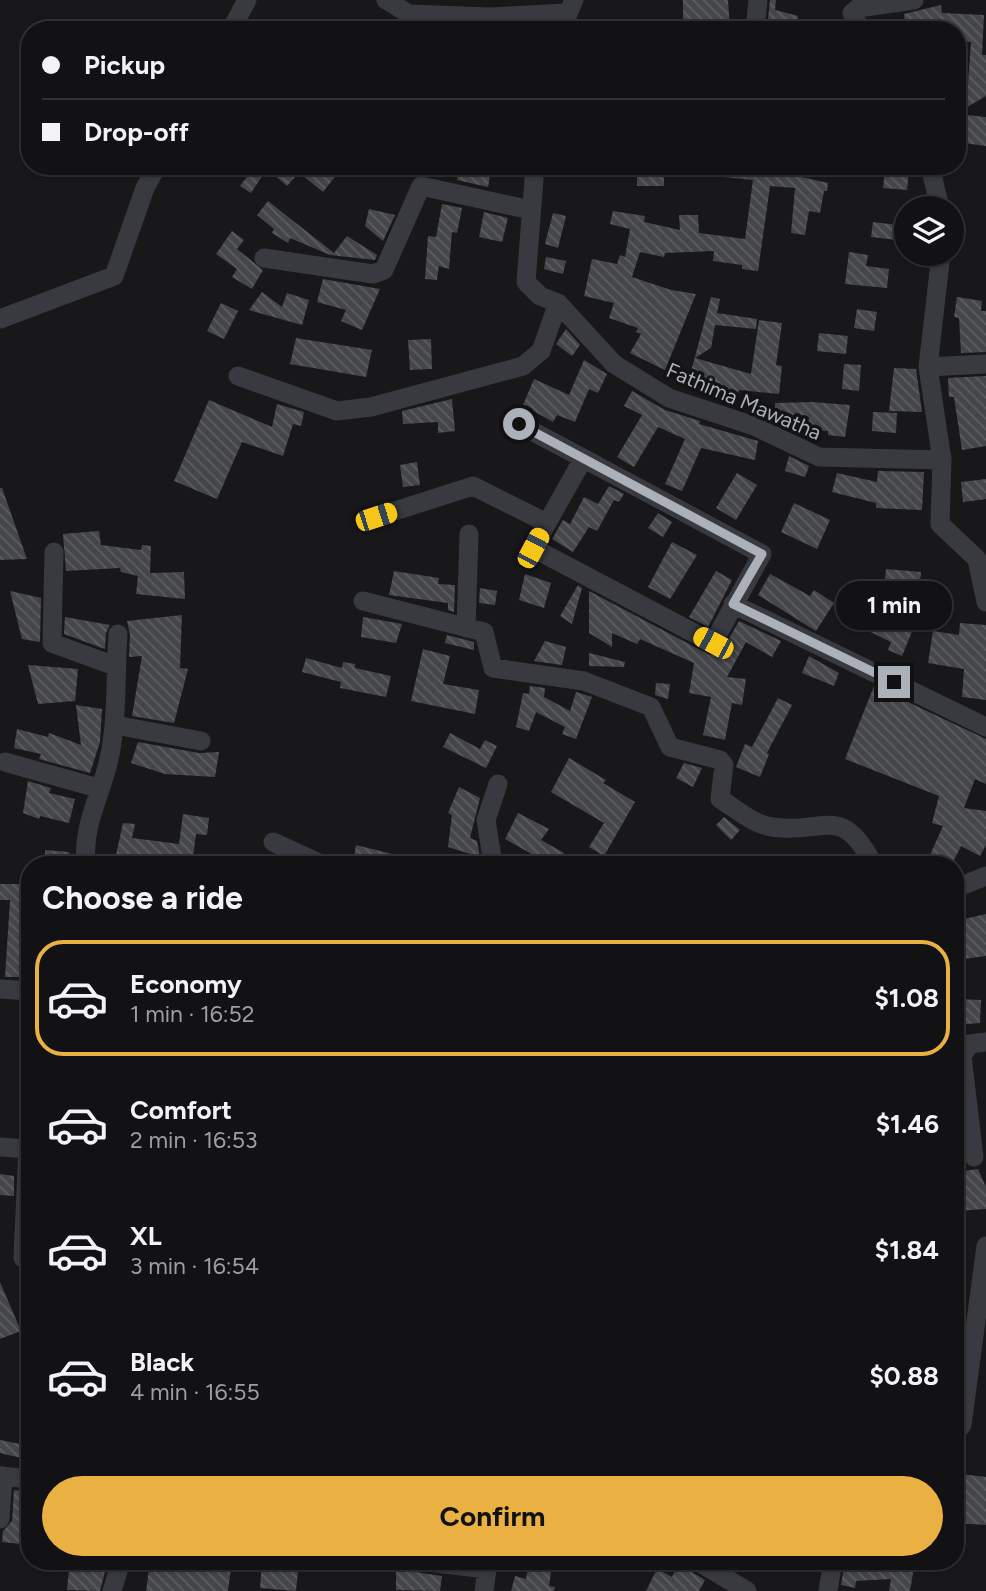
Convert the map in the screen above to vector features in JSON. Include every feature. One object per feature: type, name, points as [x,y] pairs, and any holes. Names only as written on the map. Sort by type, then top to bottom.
[{"type":"street","points":[[236,21],[247,0]]},
{"type":"street","points":[[386,0],[410,7],[490,17],[567,14]]},
{"type":"street","points":[[756,21],[758,0]]},
{"type":"street","points":[[856,21],[852,13],[858,8],[914,0]]},
{"type":"street","points":[[0,319],[114,276],[152,175]]},
{"type":"street","name":"Fathima Mawatha","points":[[534,175],[526,282],[540,296],[558,303],[614,364],[669,398],[754,426],[819,457],[942,460]]},
{"type":"street","points":[[932,175],[937,196]]},
{"type":"street","points":[[264,258],[373,274],[384,270],[421,186],[531,210]]},
{"type":"street","points":[[940,266],[928,367],[942,460],[940,524],[977,559],[986,602]]},
{"type":"street","points":[[238,376],[337,411],[371,407],[523,366],[541,351],[558,303]]},
{"type":"street","points":[[928,367],[986,364]]},
{"type":"street","points":[[519,424],[762,554],[713,643],[533,548],[583,459]]},
{"type":"street","points":[[376,517],[473,486],[547,523]]},
{"type":"street","points":[[466,628],[469,534]]},
{"type":"street","points":[[54,552],[52,643],[115,666]]},
{"type":"street","points":[[363,601],[484,632],[494,668],[584,681],[651,707],[670,747],[720,760],[724,765],[720,799],[772,827],[836,824],[856,836],[868,856]]},
{"type":"street","points":[[733,604],[986,727]]},
{"type":"street","points":[[85,856],[88,818],[109,761],[115,725],[118,634]]},
{"type":"street","points":[[115,725],[201,741]]},
{"type":"street","points":[[2,760],[98,788]]},
{"type":"street","points":[[492,856],[486,820],[498,784]]},
{"type":"street","points":[[273,842],[304,856]]},
{"type":"street","points":[[964,885],[986,876]]},
{"type":"street","points":[[0,989],[21,990]]},
{"type":"street","points":[[964,1053],[970,1044],[986,1042]]},
{"type":"street","points":[[964,1073],[974,1157]]},
{"type":"street","points":[[0,1147],[21,1148]]},
{"type":"street","points":[[964,1410],[986,1246]]},
{"type":"street","points":[[0,1520],[1,1476],[21,1478]]},
{"type":"street","points":[[112,1591],[118,1570]]},
{"type":"street","points":[[484,1591],[486,1570]]},
{"type":"street","points":[[712,1570],[747,1591]]},
{"type":"street","points":[[828,1591],[832,1570]]},
{"type":"building","points":[[683,0],[728,0],[729,21],[683,21]]},
{"type":"building","points":[[770,0],[776,0],[775,10],[798,16],[797,21],[768,21]]},
{"type":"building","points":[[941,5],[942,13],[984,15],[982,55],[986,55],[986,96],[966,108],[971,42],[966,42],[966,21],[905,21],[904,14]]},
{"type":"building","points":[[966,115],[986,117],[986,146],[966,143]]},
{"type":"building","points":[[248,175],[263,175],[251,193],[240,186]]},
{"type":"building","points":[[274,175],[297,175],[287,186]]},
{"type":"building","points":[[302,175],[336,175],[323,192]]},
{"type":"building","points":[[458,175],[490,175],[488,187],[457,180]]},
{"type":"building","points":[[637,175],[664,175],[664,186],[637,186]]},
{"type":"building","points":[[705,175],[797,175],[828,183],[820,213],[809,211],[805,235],[791,233],[795,188],[770,186],[758,271],[742,269],[742,265],[713,261],[714,251],[665,253],[664,257],[640,252],[632,277],[671,290],[696,294],[665,370],[630,353],[641,334],[636,332],[638,328],[609,318],[614,303],[584,296],[592,259],[617,264],[620,255],[625,257],[630,229],[610,224],[613,211],[645,216],[644,222],[680,230],[679,215],[698,215],[699,233],[745,239],[753,180]]},
{"type":"building","points":[[884,175],[909,175],[907,190],[883,188]]},
{"type":"building","points":[[268,201],[334,253],[347,236],[377,255],[375,260],[330,255],[290,238],[288,243],[272,233],[274,229],[257,215]]},
{"type":"building","points":[[442,204],[462,208],[457,233],[452,232],[449,269],[439,266],[437,280],[425,279],[428,236],[436,237]]},
{"type":"building","points":[[369,209],[395,215],[383,241],[365,226]]},
{"type":"building","points":[[484,212],[508,218],[502,242],[479,237]]},
{"type":"building","points":[[553,213],[566,216],[558,248],[545,244]]},
{"type":"building","points":[[873,222],[894,225],[894,240],[871,237]]},
{"type":"building","points":[[232,231],[244,240],[237,249],[263,270],[252,289],[232,277],[237,269],[216,254]]},
{"type":"building","points":[[849,252],[868,255],[866,266],[889,269],[887,288],[845,284]]},
{"type":"building","points":[[546,257],[566,261],[563,274],[544,269]]},
{"type":"building","points":[[323,279],[380,289],[362,330],[341,321],[346,310],[317,302]]},
{"type":"building","points":[[262,292],[282,307],[287,293],[309,300],[302,325],[249,310]]},
{"type":"building","points":[[711,297],[720,299],[717,313],[757,319],[756,329],[715,325],[711,348],[695,358],[751,374],[759,320],[782,323],[776,365],[782,366],[779,394],[739,390],[738,393],[689,379]]},
{"type":"building","points":[[957,297],[982,301],[981,311],[986,311],[986,352],[961,353],[959,318],[954,317]]},
{"type":"building","points":[[221,303],[238,311],[224,339],[207,331]]},
{"type":"building","points":[[857,309],[877,312],[874,331],[854,328]]},
{"type":"building","points":[[566,329],[580,345],[572,356],[556,344]]},
{"type":"building","points":[[819,333],[848,336],[846,354],[817,351]]},
{"type":"building","points":[[296,338],[372,350],[366,377],[290,364]]},
{"type":"building","points":[[431,339],[432,369],[410,370],[408,340]]},
{"type":"building","points":[[584,360],[607,374],[598,393],[589,389],[575,422],[557,415],[553,422],[523,405],[534,379],[569,395]]},
{"type":"building","points":[[844,364],[861,365],[859,391],[842,389]]},
{"type":"building","points":[[894,368],[916,369],[922,412],[889,411]]},
{"type":"building","points":[[986,376],[986,446],[962,450],[954,397],[949,397],[948,378]]},
{"type":"building","points":[[632,391],[665,410],[700,421],[699,424],[758,441],[755,460],[701,448],[682,491],[665,484],[685,439],[658,427],[634,467],[617,457],[642,415],[624,406]]},
{"type":"building","points":[[452,399],[455,431],[438,433],[438,422],[403,424],[402,411]]},
{"type":"building","points":[[209,400],[272,427],[277,404],[304,412],[301,426],[293,424],[283,456],[242,442],[217,499],[174,481]]},
{"type":"building","points":[[775,403],[850,405],[845,437],[828,435],[828,431],[796,429],[799,420],[775,419]]},
{"type":"building","points":[[873,412],[897,413],[896,433],[872,431]]},
{"type":"building","points":[[789,456],[809,466],[805,477],[785,471]]},
{"type":"building","points":[[417,462],[420,485],[403,487],[400,465]]},
{"type":"building","points":[[878,471],[924,472],[922,510],[876,508],[876,503],[832,492],[837,473],[877,482]]},
{"type":"building","points":[[737,473],[757,485],[736,520],[716,508]]},
{"type":"building","points":[[986,479],[986,499],[963,502],[961,482]]},
{"type":"building","points":[[609,486],[624,494],[619,502],[614,500],[597,531],[589,527],[573,552],[552,539],[563,520],[570,524],[584,497],[598,504]]},
{"type":"building","points":[[2,488],[27,559],[0,560]]},
{"type":"building","points":[[794,503],[830,520],[817,549],[781,532]]},
{"type":"building","points":[[658,513],[672,522],[663,537],[648,528]]},
{"type":"building","points":[[99,531],[101,545],[141,550],[142,545],[151,546],[150,573],[184,572],[185,599],[136,594],[138,576],[121,572],[120,568],[66,571],[63,534]]},
{"type":"building","points":[[672,542],[697,555],[670,599],[648,587]]},
{"type":"building","points":[[886,569],[921,572],[917,611],[920,612],[902,656],[888,650],[891,642],[860,627],[871,605],[901,619],[911,590],[884,588]]},
{"type":"building","points":[[394,571],[439,578],[438,584],[455,585],[454,612],[448,610],[448,603],[389,595]]},
{"type":"building","points":[[716,571],[732,580],[708,627],[689,617]]},
{"type":"building","points":[[525,574],[551,583],[544,608],[519,600]]},
{"type":"building","points":[[770,574],[810,596],[814,590],[834,603],[816,631],[758,595]]},
{"type":"building","points":[[578,585],[582,588],[572,624],[560,616]]},
{"type":"building","points":[[480,588],[497,591],[495,605],[479,603]]},
{"type":"building","points":[[10,591],[41,598],[40,642],[22,639]]},
{"type":"building","points":[[589,591],[708,654],[714,655],[723,649],[739,621],[781,641],[772,657],[746,642],[727,677],[746,679],[742,705],[732,703],[725,740],[703,735],[711,697],[689,693],[694,663],[640,639],[637,644],[612,633],[612,647],[589,633]]},
{"type":"building","points":[[182,615],[180,668],[188,669],[174,723],[132,716],[142,656],[129,657],[130,635],[127,621]]},
{"type":"building","points":[[65,617],[110,625],[106,633],[105,649],[64,634]]},
{"type":"building","points":[[363,617],[402,624],[396,643],[361,637]]},
{"type":"building","points":[[960,623],[986,625],[986,700],[962,697],[964,669],[928,663],[933,631],[959,635]]},
{"type":"building","points":[[447,635],[474,642],[474,650],[445,643]]},
{"type":"building","points":[[545,641],[566,647],[562,665],[534,661]]},
{"type":"building","points":[[423,649],[450,656],[443,684],[479,690],[475,714],[411,701]]},
{"type":"building","points":[[589,653],[625,662],[624,667],[589,666]]},
{"type":"building","points":[[809,656],[839,673],[834,686],[802,673]]},
{"type":"building","points":[[306,658],[342,668],[343,662],[355,664],[355,668],[391,676],[386,697],[340,688],[341,682],[302,672]]},
{"type":"building","points":[[28,665],[78,669],[75,701],[38,704]]},
{"type":"building","points":[[656,683],[670,684],[668,699],[655,695]]},
{"type":"building","points":[[530,686],[545,688],[544,697],[570,711],[576,692],[592,697],[576,739],[562,734],[565,727],[536,712],[529,731],[516,727],[523,693],[529,694]]},
{"type":"building","points":[[874,686],[986,739],[986,784],[975,779],[964,808],[986,811],[986,845],[980,856],[961,846],[956,856],[930,855],[943,826],[932,823],[939,796],[845,759]]},
{"type":"building","points":[[778,698],[792,705],[767,753],[769,754],[760,777],[736,767],[745,744],[752,747]]},
{"type":"building","points":[[76,705],[102,709],[100,742],[90,773],[39,759],[41,754],[14,748],[17,729],[48,737],[49,733],[81,745]]},
{"type":"building","points":[[450,733],[480,749],[485,740],[497,746],[486,768],[443,747]]},
{"type":"building","points":[[138,742],[199,753],[219,752],[215,777],[165,774],[131,763]]},
{"type":"building","points":[[569,758],[606,780],[603,783],[635,802],[604,856],[589,847],[604,823],[551,792]]},
{"type":"building","points":[[684,763],[702,768],[693,787],[676,778]]},
{"type":"building","points":[[28,781],[51,788],[49,793],[75,799],[69,823],[40,816],[39,819],[23,813]]},
{"type":"building","points":[[459,787],[480,798],[470,838],[477,841],[480,856],[448,847],[452,815],[448,813]]},
{"type":"building","points":[[518,813],[549,829],[541,840],[564,853],[562,856],[535,856],[505,839]]},
{"type":"building","points":[[183,814],[209,818],[207,835],[196,834],[193,856],[116,856],[123,823],[135,824],[132,838],[179,844]]},
{"type":"building","points":[[724,817],[740,830],[731,840],[716,825]]},
{"type":"building","points":[[356,845],[400,856],[354,856]]},
{"type":"building","points":[[45,850],[69,852],[70,856],[45,856]]},
{"type":"building","points":[[0,884],[21,884],[21,977],[5,977],[10,900],[0,900]]},
{"type":"building","points":[[986,914],[986,956],[964,959],[964,919]]},
{"type":"building","points":[[964,999],[981,1000],[980,1023],[964,1024]]},
{"type":"building","points":[[978,1169],[986,1187],[986,1209],[964,1210],[964,1171]]},
{"type":"building","points":[[0,1174],[14,1176],[14,1196],[0,1195]]},
{"type":"building","points":[[0,1282],[21,1331],[0,1339]]},
{"type":"building","points":[[0,1440],[21,1444],[21,1458],[0,1453]]},
{"type":"building","points":[[964,1474],[986,1477],[986,1525],[964,1524]]},
{"type":"building","points":[[14,1490],[21,1491],[21,1544],[2,1542],[3,1531],[12,1521]]},
{"type":"building","points":[[69,1570],[105,1572],[100,1591],[67,1590]]},
{"type":"building","points":[[149,1570],[231,1570],[228,1591],[146,1591]]},
{"type":"building","points":[[261,1570],[298,1570],[296,1591],[260,1588]]},
{"type":"building","points":[[396,1570],[442,1576],[440,1591],[396,1590]]},
{"type":"building","points":[[528,1570],[551,1570],[549,1586],[555,1587],[554,1591],[511,1591],[515,1576],[526,1579]]},
{"type":"building","points":[[656,1570],[672,1577],[676,1570],[690,1570],[705,1580],[699,1591],[646,1591]]},
{"type":"building","points":[[844,1570],[914,1570],[910,1591],[889,1591],[891,1579],[856,1581],[855,1588],[841,1585]]},
{"type":"route","points":[[519,424],[762,554],[733,604],[894,682]]}]
